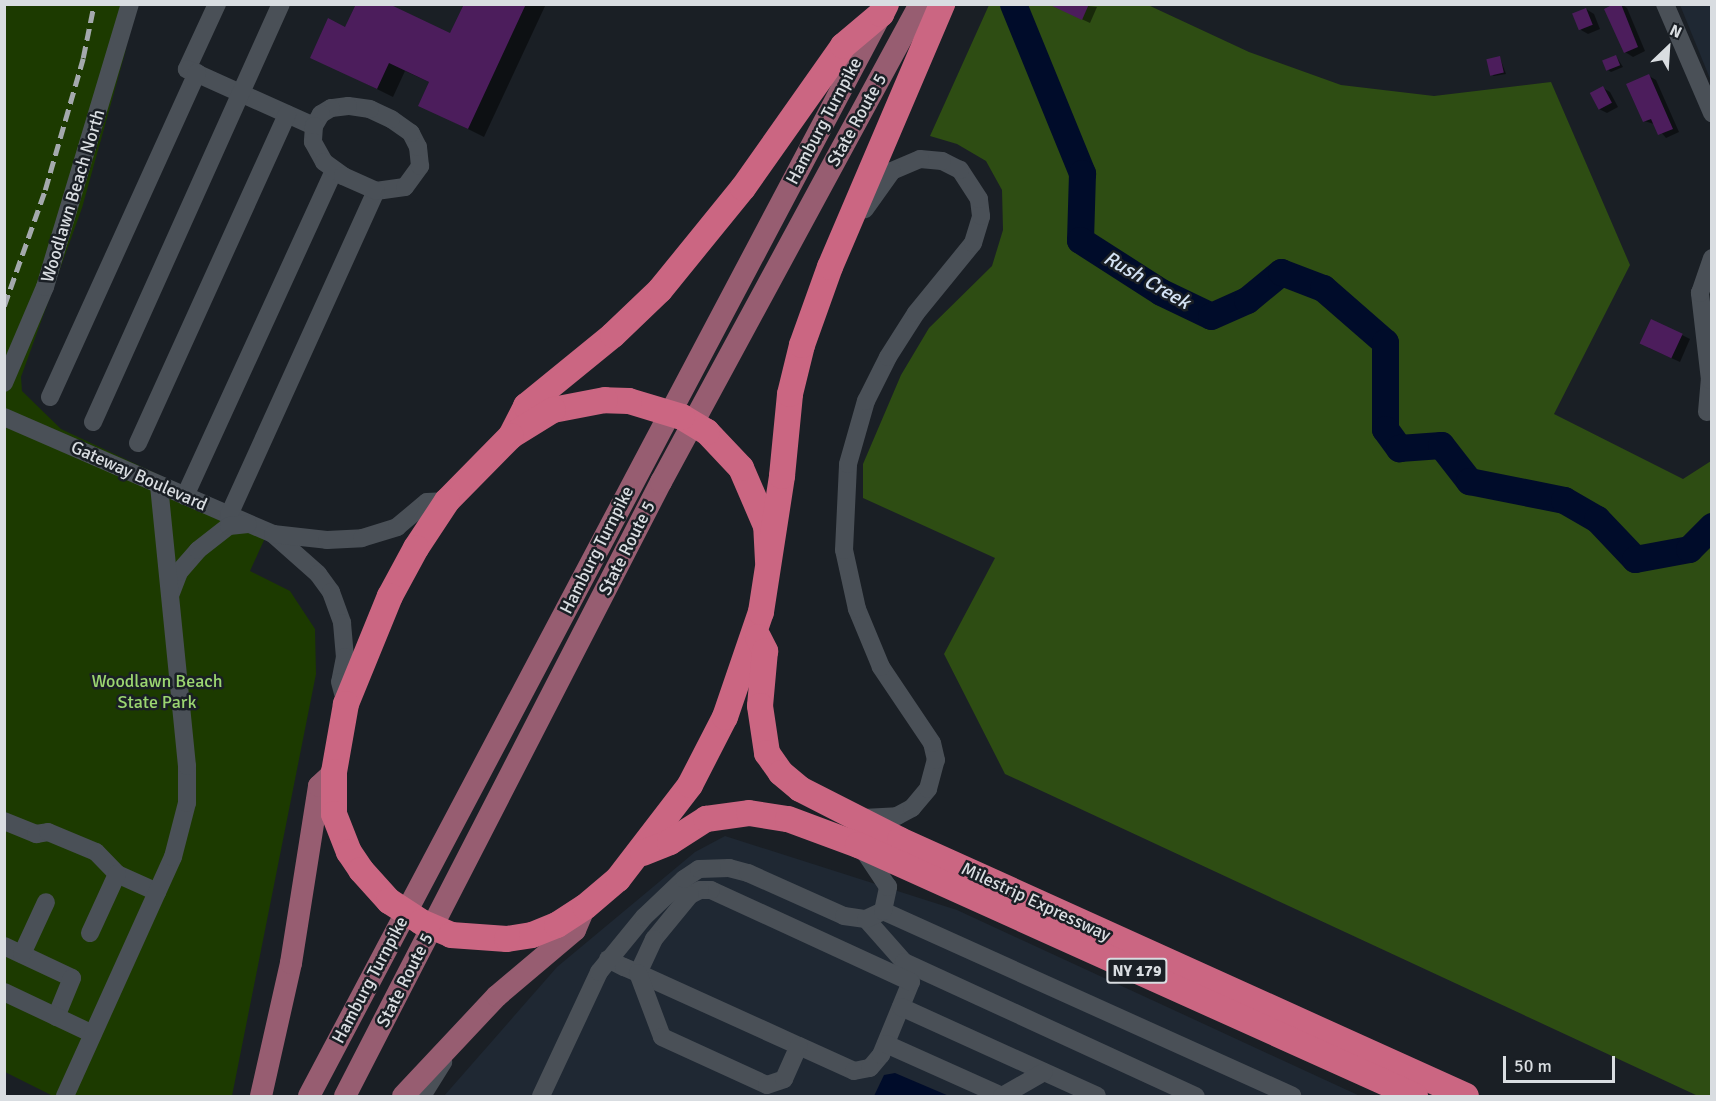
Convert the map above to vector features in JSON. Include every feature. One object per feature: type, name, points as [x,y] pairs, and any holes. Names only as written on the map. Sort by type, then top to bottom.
[{"type":"highway","points":[[768,561],[766,526],[741,468],[707,432],[682,417],[629,401],[596,401],[553,410],[511,436],[447,501],[390,596],[346,704],[334,772],[334,814],[349,852],[376,888],[421,922],[452,935],[507,939],[557,925],[585,907],[640,854],[690,785],[708,751],[742,672],[755,631],[768,561],[796,368],[830,267],[942,4]]},
{"type":"highway","points":[[511,436],[526,406],[613,335],[660,290],[743,188],[843,46],[883,9]]},
{"type":"highway","name":"Milestrip Expressway","points":[[755,631],[765,651],[760,706],[767,753],[781,772],[800,789],[852,817],[1466,1096]]},
{"type":"highway","name":"Milestrip Expressway","points":[[640,854],[670,842],[706,819],[749,813],[788,819],[858,845],[1415,1096]]},
{"type":"main road","name":"State Route 5","points":[[345,1096],[715,380],[920,4]]},
{"type":"main road","name":"Hamburg Turnpike","points":[[309,1096],[384,952],[440,852],[692,367],[883,9]]},
{"type":"main road","points":[[261,1096],[295,943],[319,786],[334,772]]},
{"type":"main road","points":[[403,1096],[497,996],[575,930],[585,907]]},
{"type":"street","name":"Woodlawn Beach North","points":[[4,383],[45,287],[130,4]]},
{"type":"street","points":[[217,4],[187,69],[314,126]]},
{"type":"street","points":[[93,422],[281,4]]},
{"type":"street","points":[[1665,4],[1712,113]]},
{"type":"street","points":[[50,397],[197,73]]},
{"type":"street","points":[[348,106],[370,109],[411,133],[418,147],[420,166],[415,177],[405,186],[376,191],[334,170],[313,142],[314,126],[331,108],[348,106]]},
{"type":"street","points":[[138,443],[287,114]]},
{"type":"street","points":[[830,267],[879,186],[898,166],[920,159],[942,161],[960,170],[972,183],[980,199],[980,228],[973,243],[903,330],[879,375],[856,432],[844,496],[844,550],[856,609],[881,667],[932,743],[934,775],[922,800],[897,816],[852,817]]},
{"type":"street","points":[[185,496],[334,170]]},
{"type":"street","points":[[229,516],[376,191]]},
{"type":"street","points":[[1707,412],[1710,380],[1700,293],[1712,258]]},
{"type":"street","name":"Gateway Boulevard","points":[[4,417],[273,534],[327,540],[362,538],[397,527],[427,502],[447,501]]},
{"type":"street","points":[[65,1096],[173,857],[187,803],[187,766],[159,485]]},
{"type":"street","points":[[170,594],[179,572],[192,555],[229,526],[248,524]]},
{"type":"street","name":"Gateway Boulevard","points":[[273,534],[318,574],[331,592],[342,623],[345,657],[340,682],[346,704]]},
{"type":"street","points":[[4,821],[36,834],[48,832],[96,852],[117,874],[157,892]]},
{"type":"street","points":[[541,1096],[608,959],[644,917],[699,869],[748,873],[844,916],[866,919],[883,911],[887,902],[886,882],[858,845]]},
{"type":"street","points":[[90,933],[117,874]]},
{"type":"street","points":[[799,1046],[777,1084],[757,1080],[662,1037],[638,973],[654,939],[681,905],[700,890],[711,890],[1196,1096]]},
{"type":"street","points":[[22,954],[46,902]]},
{"type":"street","points":[[883,911],[1292,1096]]},
{"type":"street","points":[[608,959],[854,1071],[870,1068],[886,1044],[911,982],[866,919]]},
{"type":"street","points":[[4,946],[72,978],[56,1017]]},
{"type":"street","points":[[4,992],[93,1034]]},
{"type":"street","points":[[901,1007],[1097,1096]]},
{"type":"street","points":[[423,1096],[462,1032]]},
{"type":"street","points":[[886,1044],[1002,1096],[1044,1072]]},
{"type":"shaded area","points":[[1680,5],[1711,5],[1711,81]]},
{"type":"shaded area","points":[[725,836],[957,910],[1360,1096],[444,1096],[557,967],[695,852]]},
{"type":"green space","name":"Woodlawn Beach State Park","points":[[4,5],[134,5],[125,53],[82,208],[21,377],[22,391],[61,429],[270,527],[250,571],[290,591],[315,629],[316,674],[232,1096],[53,1096],[5,1072]]},
{"type":"green space","points":[[989,5],[1148,5],[1249,52],[1341,85],[1434,96],[1551,82],[1630,265],[1554,414],[1683,479],[1711,461],[1711,1096],[1698,1096],[1005,774],[944,654],[995,558],[863,498],[863,464],[901,375],[929,328],[992,266],[1003,230],[1002,190],[986,161],[957,144],[930,136]]},
{"type":"water","points":[[895,1073],[949,1096],[874,1096],[884,1075]]},
{"type":"building","points":[[356,4],[389,4],[450,33],[464,4],[526,4],[468,129],[418,106],[429,82],[389,63],[377,89],[310,58],[328,18],[345,27]]},
{"type":"building","points":[[1048,4],[1089,4],[1082,20]]},
{"type":"building","points":[[1614,4],[1621,4],[1638,47],[1624,53],[1604,9]]},
{"type":"building","points":[[1586,8],[1593,25],[1579,30],[1572,14]]},
{"type":"building","points":[[1616,55],[1620,65],[1606,71],[1602,61]]},
{"type":"building","points":[[1500,56],[1504,73],[1490,76],[1486,59]]},
{"type":"building","points":[[1649,74],[1673,129],[1658,135],[1651,119],[1643,122],[1626,84]]},
{"type":"building","points":[[1603,86],[1612,103],[1599,110],[1590,93]]},
{"type":"building","points":[[1651,319],[1683,334],[1671,358],[1640,343]]},
{"type":"waterway","name":"Rush Creek","points":[[1013,4],[1082,173],[1080,240],[1161,292],[1211,316],[1247,300],[1281,272],[1323,288],[1385,342],[1385,429],[1399,448],[1441,445],[1469,481],[1564,500],[1597,519],[1635,559],[1689,549],[1712,526]]},
{"type":"railway","points":[[4,306],[45,190],[83,58],[94,4]]}]
